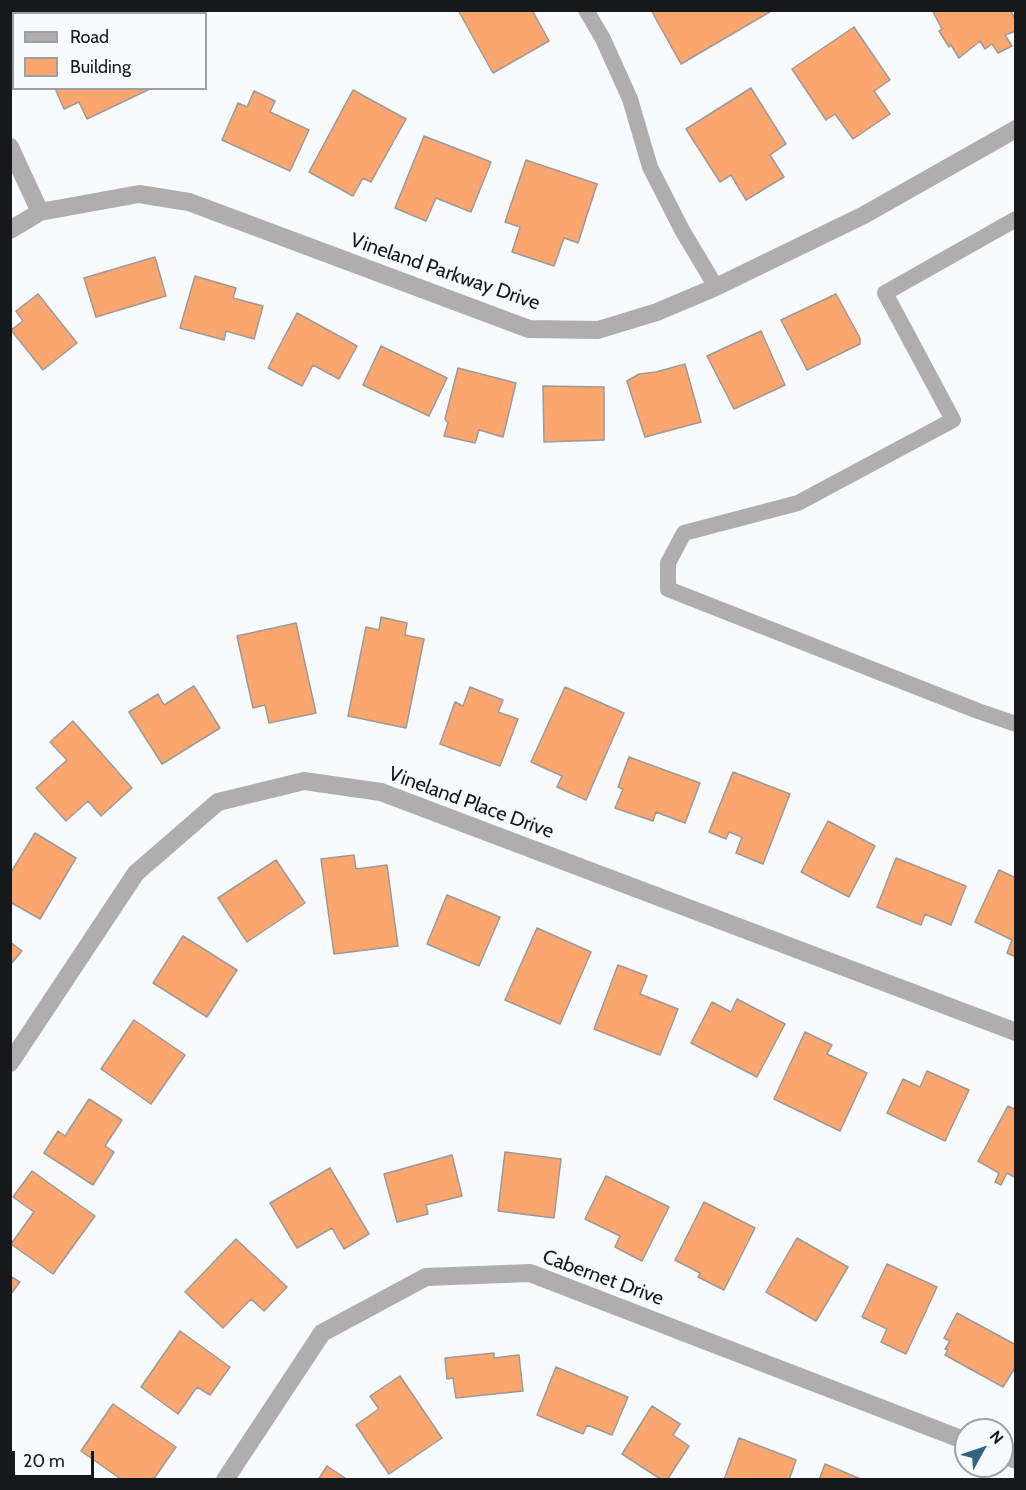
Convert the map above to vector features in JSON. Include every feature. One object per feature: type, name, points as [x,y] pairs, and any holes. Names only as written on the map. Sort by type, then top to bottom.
[{"type":"street","name":"Vineland Parkway Drive","points":[[10,231],[40,212],[139,194],[189,202],[529,329],[598,330],[657,312],[716,287],[864,216],[1016,129]]},
{"type":"street","points":[[10,147],[40,212]]},
{"type":"street","name":"Vineland Place Drive","points":[[10,1063],[136,873],[218,802],[304,781],[381,792],[1016,1032]]},
{"type":"street","name":"Cabernet Drive","points":[[225,1479],[322,1333],[426,1277],[530,1273],[954,1436]]},
{"type":"lane","points":[[586,10],[603,39],[630,99],[650,167],[682,230],[716,287]]},
{"type":"lane","points":[[1016,219],[885,293],[953,420],[798,503],[684,533],[668,563],[668,589],[1016,724]]},
{"type":"building","points":[[47,10],[106,10],[107,12],[48,12]]},
{"type":"building","points":[[458,10],[532,10],[549,41],[493,73]]},
{"type":"building","points":[[651,10],[773,10],[681,64]]},
{"type":"building","points":[[932,10],[1010,10],[1016,20],[1016,31],[1005,35],[1012,46],[998,53],[992,44],[985,49],[980,41],[959,58],[939,31],[942,29]]},
{"type":"building","points":[[854,27],[890,80],[874,91],[890,114],[853,139],[835,114],[826,120],[792,69]]},
{"type":"building","points":[[751,88],[786,144],[770,155],[784,177],[746,200],[731,175],[720,182],[686,129]]},
{"type":"building","points":[[56,90],[148,90],[87,119],[79,102],[64,109]]},
{"type":"building","points":[[353,90],[406,119],[371,182],[363,178],[353,196],[309,172]]},
{"type":"building","points":[[254,91],[275,101],[270,112],[309,130],[290,171],[222,140],[238,103],[247,107]]},
{"type":"building","points":[[424,136],[491,162],[471,212],[436,198],[426,221],[395,208]]},
{"type":"building","points":[[526,160],[597,184],[578,243],[564,238],[554,266],[512,252],[520,227],[505,222]]},
{"type":"building","points":[[155,257],[166,296],[96,317],[84,278]]},
{"type":"building","points":[[195,276],[236,288],[233,298],[263,306],[254,339],[226,331],[224,340],[180,328]]},
{"type":"building","points":[[38,294],[77,343],[43,370],[11,330],[23,321],[16,311]]},
{"type":"building","points":[[836,294],[860,338],[860,344],[807,370],[781,320]]},
{"type":"building","points":[[297,313],[357,346],[339,379],[313,365],[302,386],[268,368]]},
{"type":"building","points":[[761,331],[785,385],[734,409],[707,356]]},
{"type":"building","points":[[381,346],[447,378],[429,416],[363,385]]},
{"type":"building","points":[[685,364],[701,422],[645,437],[627,381],[639,374]]},
{"type":"building","points":[[458,368],[516,383],[503,437],[479,430],[475,443],[444,436],[448,423],[445,419]]},
{"type":"building","points":[[543,386],[604,387],[604,440],[544,442]]},
{"type":"building","points":[[381,617],[407,623],[405,635],[424,639],[406,728],[348,716],[366,627],[379,630]]},
{"type":"building","points":[[296,623],[316,713],[269,723],[265,705],[253,708],[237,636]]},
{"type":"building","points":[[194,686],[220,728],[162,764],[129,712],[158,694],[164,705]]},
{"type":"building","points":[[470,687],[503,700],[498,712],[518,719],[500,766],[440,744],[455,702],[463,706]]},
{"type":"building","points":[[565,687],[624,713],[586,800],[557,787],[562,776],[531,762]]},
{"type":"building","points":[[73,721],[132,788],[101,816],[88,801],[66,821],[36,788],[67,760],[50,742]]},
{"type":"building","points":[[629,757],[700,783],[685,823],[656,812],[653,821],[615,808],[623,789],[618,787]]},
{"type":"building","points":[[733,772],[790,794],[763,864],[736,853],[742,837],[729,832],[726,839],[709,832]]},
{"type":"building","points":[[828,821],[875,846],[849,897],[801,872]]},
{"type":"building","points":[[35,833],[76,858],[40,919],[10,902],[10,874]]},
{"type":"building","points":[[354,855],[356,869],[387,865],[398,946],[334,954],[321,859]]},
{"type":"building","points":[[896,858],[966,886],[951,925],[925,914],[921,925],[877,907]]},
{"type":"building","points":[[276,860],[305,903],[247,942],[218,898]]},
{"type":"building","points":[[999,870],[1016,878],[1016,957],[1007,953],[1012,940],[975,922]]},
{"type":"building","points":[[447,895],[500,917],[479,966],[427,944]]},
{"type":"building","points":[[537,928],[591,952],[560,1024],[505,1000]]},
{"type":"building","points":[[183,936],[237,970],[207,1017],[153,983]]},
{"type":"building","points":[[10,942],[22,951],[10,965]]},
{"type":"building","points":[[618,965],[647,976],[640,994],[678,1009],[660,1055],[594,1029]]},
{"type":"building","points":[[737,999],[785,1024],[757,1077],[691,1043],[712,1002],[731,1012]]},
{"type":"building","points":[[134,1020],[185,1055],[151,1104],[101,1069]]},
{"type":"building","points":[[805,1032],[832,1045],[827,1054],[867,1073],[840,1131],[774,1099]]},
{"type":"building","points":[[927,1071],[969,1090],[945,1141],[887,1113],[903,1079],[920,1087]]},
{"type":"building","points":[[89,1099],[122,1120],[105,1146],[114,1152],[93,1185],[44,1153],[58,1131],[65,1136]]},
{"type":"building","points":[[1008,1106],[1016,1110],[1016,1178],[1007,1173],[1001,1185],[995,1182],[999,1173],[978,1161]]},
{"type":"building","points":[[505,1152],[561,1159],[554,1218],[498,1211]]},
{"type":"building","points":[[452,1155],[462,1196],[426,1205],[428,1214],[397,1222],[384,1174]]},
{"type":"building","points":[[330,1168],[369,1234],[344,1249],[332,1228],[297,1248],[270,1203]]},
{"type":"building","points":[[32,1171],[95,1216],[53,1274],[11,1244],[34,1212],[13,1197]]},
{"type":"building","points":[[606,1176],[669,1207],[642,1261],[615,1247],[620,1236],[585,1219]]},
{"type":"building","points":[[704,1202],[755,1228],[724,1290],[698,1277],[700,1273],[675,1260]]},
{"type":"building","points":[[797,1238],[848,1267],[816,1321],[766,1292]]},
{"type":"building","points":[[236,1239],[287,1287],[264,1311],[251,1299],[223,1328],[185,1292]]},
{"type":"building","points":[[887,1264],[937,1287],[906,1354],[881,1342],[887,1329],[862,1317]]},
{"type":"building","points":[[10,1276],[20,1282],[10,1295]]},
{"type":"building","points":[[957,1313],[1016,1345],[1016,1366],[1003,1387],[945,1355],[948,1350],[945,1349],[950,1341],[944,1338]]},
{"type":"building","points":[[180,1331],[230,1367],[210,1395],[197,1387],[178,1414],[141,1387]]},
{"type":"building","points":[[494,1353],[494,1358],[519,1355],[523,1391],[456,1398],[453,1378],[447,1379],[445,1358]]},
{"type":"building","points":[[556,1367],[628,1397],[612,1435],[587,1425],[583,1434],[537,1415]]},
{"type":"building","points":[[400,1376],[442,1438],[389,1474],[356,1425],[379,1409],[370,1396]]},
{"type":"building","points":[[113,1404],[176,1447],[153,1480],[122,1480],[81,1451]]},
{"type":"building","points":[[652,1406],[680,1424],[673,1435],[689,1446],[667,1480],[662,1480],[622,1454]]},
{"type":"building","points":[[739,1438],[796,1460],[789,1480],[724,1480]]},
{"type":"building","points":[[825,1464],[863,1480],[819,1480]]},
{"type":"building","points":[[327,1466],[348,1480],[318,1480]]}]
